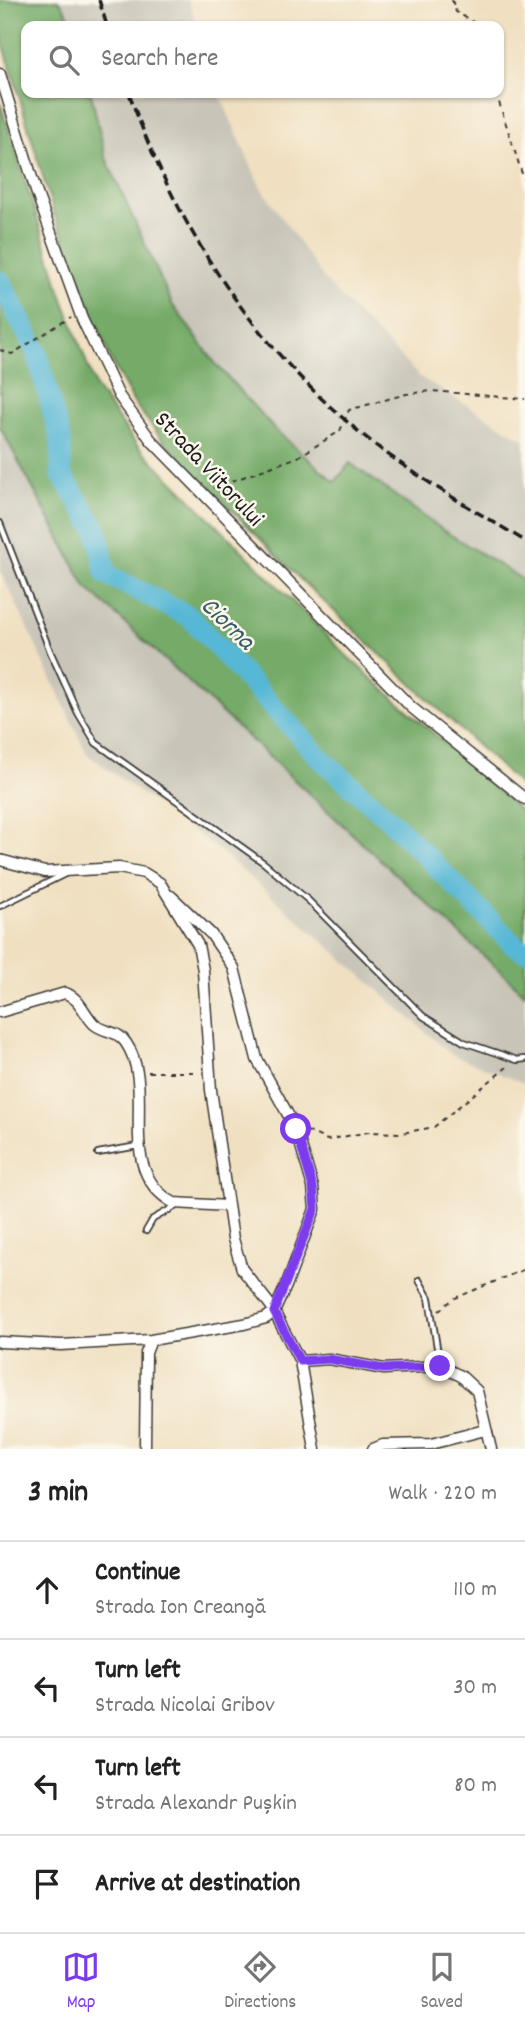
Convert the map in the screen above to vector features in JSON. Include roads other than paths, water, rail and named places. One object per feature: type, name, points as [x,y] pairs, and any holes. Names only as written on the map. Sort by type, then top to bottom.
[{"type":"street","name":"Strada Viitorului","points":[[0,74],[36,191],[79,312],[98,358],[119,396],[151,440],[199,492],[411,707],[525,799]]},
{"type":"street","points":[[0,860],[31,870],[134,869],[152,877],[211,934],[234,968],[257,1059],[288,1111],[298,1135],[313,1187],[315,1209],[274,1312],[266,1318],[151,1340],[61,1345],[0,1342]]},
{"type":"street","points":[[165,891],[198,945],[202,957],[210,1072],[228,1206],[242,1269],[274,1312],[300,1361],[315,1449]]},
{"type":"street","points":[[0,1012],[57,994],[72,996],[97,1027],[120,1035],[126,1042],[137,1075],[138,1146],[158,1189],[178,1205],[228,1206]]},
{"type":"street","points":[[145,1449],[146,1353],[151,1340]]},
{"type":"street","points":[[300,1361],[329,1359],[384,1369],[440,1366],[461,1376],[477,1391],[484,1410],[485,1430],[491,1449]]},
{"type":"street","points":[[373,1449],[383,1445],[431,1444],[485,1430]]},
{"type":"lane","points":[[0,523],[50,651],[78,713],[96,743],[264,863],[308,900],[423,1016],[464,1042],[525,1061]]},
{"type":"lane","points":[[0,906],[71,871]]},
{"type":"lane","points":[[98,1153],[138,1146]]},
{"type":"lane","points":[[146,1231],[153,1219],[178,1205]]},
{"type":"lane","points":[[419,1280],[429,1298],[440,1366]]},
{"type":"waterway","name":"Ciorna","points":[[0,281],[37,353],[61,441],[61,474],[97,530],[106,574],[190,617],[319,757],[391,821],[513,944],[525,951]]},
{"type":"railway","points":[[99,0],[105,21]]},
{"type":"railway","points":[[131,98],[149,145],[199,244],[229,291],[299,376],[382,450],[525,541]]}]
